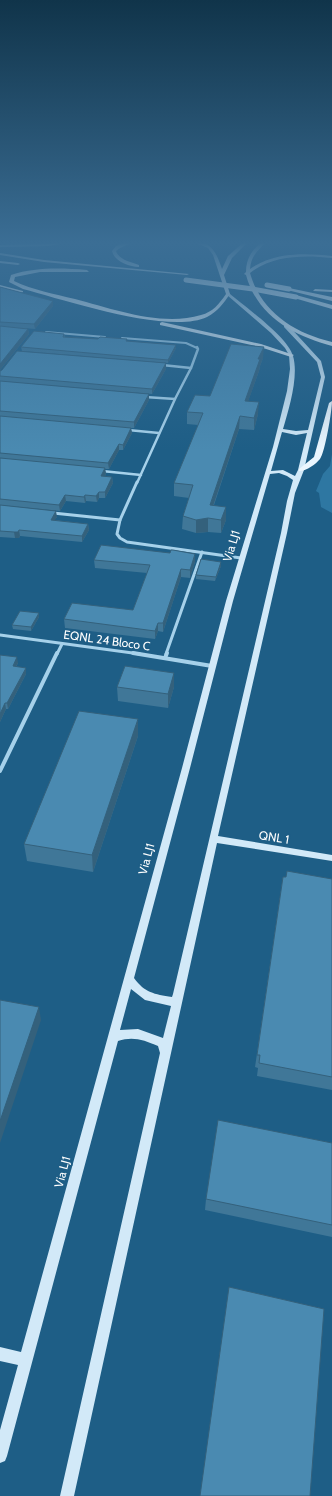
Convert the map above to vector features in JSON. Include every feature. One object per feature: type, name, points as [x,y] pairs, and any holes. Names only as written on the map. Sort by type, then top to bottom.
[{"type":"main road","points":[[103,311],[261,346],[291,355]]},
{"type":"main road","points":[[114,311],[156,320],[188,319],[205,316],[215,311]]},
{"type":"main road","points":[[245,311],[280,339],[291,355]]},
{"type":"main road","points":[[67,1496],[213,839],[296,480],[301,470],[323,377],[318,362],[286,326],[269,311]]},
{"type":"main road","points":[[286,326],[332,344]]},
{"type":"main road","name":"Via LJ1","points":[[0,1456],[186,768],[241,558],[280,430],[290,388],[293,367],[291,355]]},
{"type":"main road","points":[[301,470],[317,458],[332,403]]},
{"type":"main road","points":[[280,430],[296,433],[310,431]]},
{"type":"main road","points":[[268,473],[276,471],[286,472],[296,480]]},
{"type":"main road","name":"QNL 1","points":[[213,839],[332,858]]},
{"type":"main road","points":[[129,979],[136,991],[149,998],[174,1002],[178,995]]},
{"type":"main road","points":[[113,1038],[130,1032],[147,1036],[162,1043],[165,1053]]},
{"type":"main road","points":[[0,1354],[26,1360]]},
{"type":"street","points":[[40,332],[110,337]]},
{"type":"street","points":[[117,338],[193,345],[198,349],[191,368],[159,433],[120,520],[116,530],[117,536],[120,540],[127,542],[241,558]]},
{"type":"street","points":[[156,365],[191,368]]},
{"type":"street","points":[[143,396],[175,399]]},
{"type":"street","points":[[127,430],[159,433]]},
{"type":"street","points":[[94,470],[141,475]]},
{"type":"street","points":[[45,512],[120,520]]},
{"type":"street","points":[[165,658],[202,552]]},
{"type":"street","name":"EQNL 24 Bloco C","points":[[0,635],[212,666]]},
{"type":"street","points":[[0,771],[62,644]]},
{"type":"shaded area","points":[[332,454],[332,513],[321,507],[319,493],[316,491],[323,474],[330,466]]},
{"type":"building","points":[[0,311],[45,311],[34,324],[0,322]]},
{"type":"building","points":[[0,326],[28,329],[0,364]]},
{"type":"building","points":[[34,331],[64,334],[63,337],[98,339],[100,337],[127,339],[126,341],[176,345],[168,360],[21,347]]},
{"type":"building","points":[[231,344],[264,347],[258,359],[260,359],[245,401],[259,402],[254,418],[240,416],[210,505],[226,507],[221,520],[208,518],[196,520],[183,516],[193,485],[174,483],[203,413],[187,412],[195,395],[210,396]]},
{"type":"building","points":[[17,351],[166,363],[152,389],[0,376],[0,371]]},
{"type":"building","points":[[0,381],[149,394],[134,422],[0,411]]},
{"type":"building","points":[[0,416],[131,428],[123,445],[119,444],[108,463],[0,453]]},
{"type":"building","points":[[0,458],[105,468],[101,476],[112,477],[105,492],[99,492],[96,496],[85,495],[84,497],[65,495],[59,505],[0,499]]},
{"type":"building","points":[[0,505],[56,511],[51,520],[88,524],[82,536],[19,530],[18,532],[0,531]]},
{"type":"building","points":[[101,545],[170,553],[171,550],[173,550],[195,554],[190,570],[181,569],[163,623],[158,623],[155,631],[64,619],[72,603],[133,610],[150,565],[94,560]]},
{"type":"building","points":[[201,559],[221,562],[216,577],[196,575]]},
{"type":"building","points":[[20,611],[39,613],[31,627],[12,625]]},
{"type":"building","points":[[0,655],[17,657],[13,666],[26,668],[0,714]]},
{"type":"building","points":[[125,666],[174,673],[168,694],[117,687]]},
{"type":"building","points":[[79,711],[138,719],[92,855],[24,844]]},
{"type":"building","points":[[287,871],[332,879],[332,1077],[259,1063],[260,1055],[257,1055],[283,877],[286,877]]},
{"type":"building","points":[[0,1000],[39,1007],[0,1121]]},
{"type":"building","points":[[218,1120],[332,1143],[332,1225],[206,1199]]},
{"type":"building","points":[[229,1287],[324,1309],[310,1496],[200,1496]]}]
